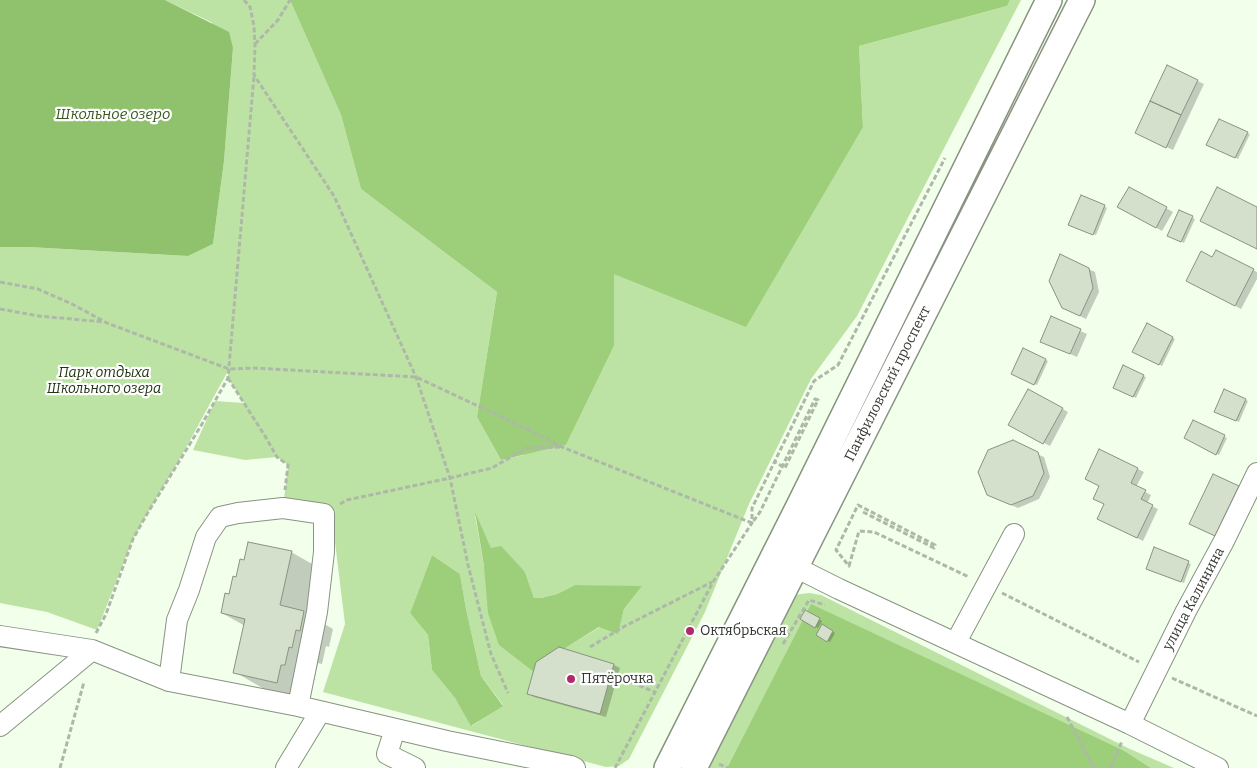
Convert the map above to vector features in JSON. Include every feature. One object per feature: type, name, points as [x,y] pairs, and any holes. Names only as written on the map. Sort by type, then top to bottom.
[{"type":"main road","name":"Панфиловский проспект","points":[[667,768],[808,488],[1049,0]]},
{"type":"main road","name":"Панфиловский проспект","points":[[694,768],[1082,0]]},
{"type":"street","name":"улица Калинина","points":[[1130,724],[1155,670],[1224,541],[1257,473]]},
{"type":"street","points":[[169,681],[177,620],[206,537],[220,517],[283,508],[324,514],[324,552],[317,612],[298,706]]},
{"type":"street","points":[[956,642],[1014,534]]},
{"type":"street","points":[[795,567],[1130,724],[1218,768]]},
{"type":"street","points":[[0,636],[92,650],[169,681],[298,706],[447,741],[575,768]]},
{"type":"street","points":[[0,726],[92,650]]},
{"type":"street","points":[[286,768],[320,712]]},
{"type":"street","points":[[395,729],[387,754],[415,768]]},
{"type":"path","points":[[60,768],[97,630],[106,614],[133,539],[228,378],[254,75],[254,26],[250,7],[244,0]]},
{"type":"path","points":[[255,45],[278,20],[290,0]]},
{"type":"path","points":[[254,75],[334,196],[416,377],[450,478],[468,566],[491,654],[508,693]]},
{"type":"path","points":[[752,523],[752,508],[814,382],[838,365],[946,156]]},
{"type":"path","points":[[0,282],[38,289],[72,304],[107,323],[229,369],[254,368],[416,377],[562,446],[752,523]]},
{"type":"path","points":[[0,309],[39,316],[107,323]]},
{"type":"path","points":[[228,378],[277,457],[288,465],[283,508]]},
{"type":"path","points":[[615,768],[712,582],[760,512],[782,467],[786,459],[815,398],[818,400],[786,468],[780,465],[775,462]]},
{"type":"path","points":[[324,514],[347,500],[492,468],[526,448],[562,446]]},
{"type":"path","points":[[863,512],[934,548],[935,545],[858,505],[836,550],[849,566],[859,531],[874,532],[987,585],[1155,670],[1257,716]]},
{"type":"path","points":[[590,647],[625,626],[712,582]]},
{"type":"path","points":[[618,677],[655,692]]},
{"type":"path","points":[[1067,717],[1094,768]]},
{"type":"path","points":[[1111,768],[1130,724]]},
{"type":"green space","name":"Парк отдыха Школьного озера","points":[[165,0],[290,0],[341,115],[361,189],[497,292],[477,417],[501,460],[566,445],[614,346],[614,273],[863,127],[859,46],[1007,6],[1010,0],[1021,0],[857,316],[811,379],[749,504],[705,612],[629,759],[619,766],[606,767],[323,692],[345,624],[335,542],[324,514],[283,508],[288,465],[277,457],[245,460],[193,450],[215,401],[244,403],[228,378],[228,371],[133,539],[97,630],[47,612],[0,603],[0,247],[188,256],[213,244],[224,161],[233,48],[211,22]],"holes":[[[475,515],[491,548],[525,572],[534,598],[557,594],[575,585],[641,587],[624,609],[618,633],[600,627],[567,647],[547,663],[484,566]],[[432,555],[460,574],[481,676],[503,705],[472,726],[455,698],[432,670],[428,635],[410,613]]]},
{"type":"green space","points":[[809,593],[821,595],[1130,749],[1174,768],[1151,768],[1123,750],[811,605],[727,768],[709,768],[786,605],[794,595]]},
{"type":"shaded area","points":[[290,0],[1010,0],[1007,6],[859,46],[863,127],[746,327],[614,274],[614,346],[566,445],[501,460],[477,417],[497,292],[361,189],[341,115]]},
{"type":"shaded area","points":[[475,512],[491,548],[501,546],[525,572],[534,598],[557,594],[575,585],[642,586],[624,609],[618,634],[599,627],[567,647],[534,672],[499,645],[488,613],[484,566]]},
{"type":"shaded area","points":[[432,555],[460,574],[481,676],[503,706],[471,726],[455,698],[432,670],[428,635],[410,613]]},
{"type":"shaded area","points":[[811,604],[1123,750],[1151,768],[727,768]]},
{"type":"water","name":"Школьное озеро","points":[[0,0],[165,0],[229,32],[233,48],[224,161],[213,244],[188,256],[0,247]]},
{"type":"building","points":[[1167,65],[1198,80],[1181,115],[1150,101]]},
{"type":"building","points":[[1150,101],[1181,115],[1166,148],[1135,133]]},
{"type":"building","points":[[1219,119],[1248,132],[1235,158],[1206,145]]},
{"type":"building","points":[[1129,187],[1167,207],[1156,228],[1117,207]]},
{"type":"building","points":[[1217,187],[1257,207],[1257,249],[1200,221]]},
{"type":"building","points":[[1081,195],[1105,205],[1093,235],[1068,225]]},
{"type":"building","points":[[1179,210],[1193,216],[1181,242],[1167,236]]},
{"type":"building","points":[[1216,250],[1254,269],[1235,306],[1186,281],[1201,251],[1212,257]]},
{"type":"building","points":[[1060,254],[1089,268],[1093,288],[1080,316],[1062,308],[1049,281]]},
{"type":"building","points":[[1051,316],[1081,329],[1070,354],[1040,342]]},
{"type":"building","points":[[1147,323],[1173,337],[1159,365],[1132,352]]},
{"type":"building","points":[[1023,348],[1046,359],[1034,385],[1011,374]]},
{"type":"building","points":[[1123,365],[1144,375],[1133,397],[1113,388]]},
{"type":"building","points":[[1028,389],[1063,408],[1043,444],[1008,425]]},
{"type":"building","points":[[1224,389],[1246,399],[1236,421],[1214,412]]},
{"type":"building","points":[[1193,420],[1225,435],[1216,455],[1184,438]]},
{"type":"building","points":[[1013,440],[1038,452],[1044,473],[1033,496],[1011,505],[987,495],[978,472],[988,450]]},
{"type":"building","points":[[1099,449],[1138,468],[1131,483],[1146,490],[1141,499],[1153,505],[1137,538],[1097,519],[1104,504],[1093,499],[1099,486],[1085,479]]},
{"type":"building","points":[[1213,474],[1239,486],[1215,536],[1189,524]]},
{"type":"building","points":[[248,542],[292,551],[280,605],[304,611],[300,631],[296,630],[292,648],[289,647],[285,665],[281,665],[277,683],[233,673],[245,619],[221,613],[225,593],[229,594],[233,576],[236,577],[240,559],[244,560]]},
{"type":"building","points":[[1154,547],[1189,561],[1181,582],[1146,569]]},
{"type":"building","points":[[805,610],[820,618],[815,628],[800,619]]},
{"type":"building","points":[[822,624],[833,631],[827,642],[816,635]]},
{"type":"building","name":"Пятёрочка","points":[[559,647],[614,664],[600,714],[527,694],[536,662]]},
{"type":"place","name":"Октябрьская","points":[[690,631]]},
{"type":"place","name":"Пятёрочка","points":[[571,679]]}]
